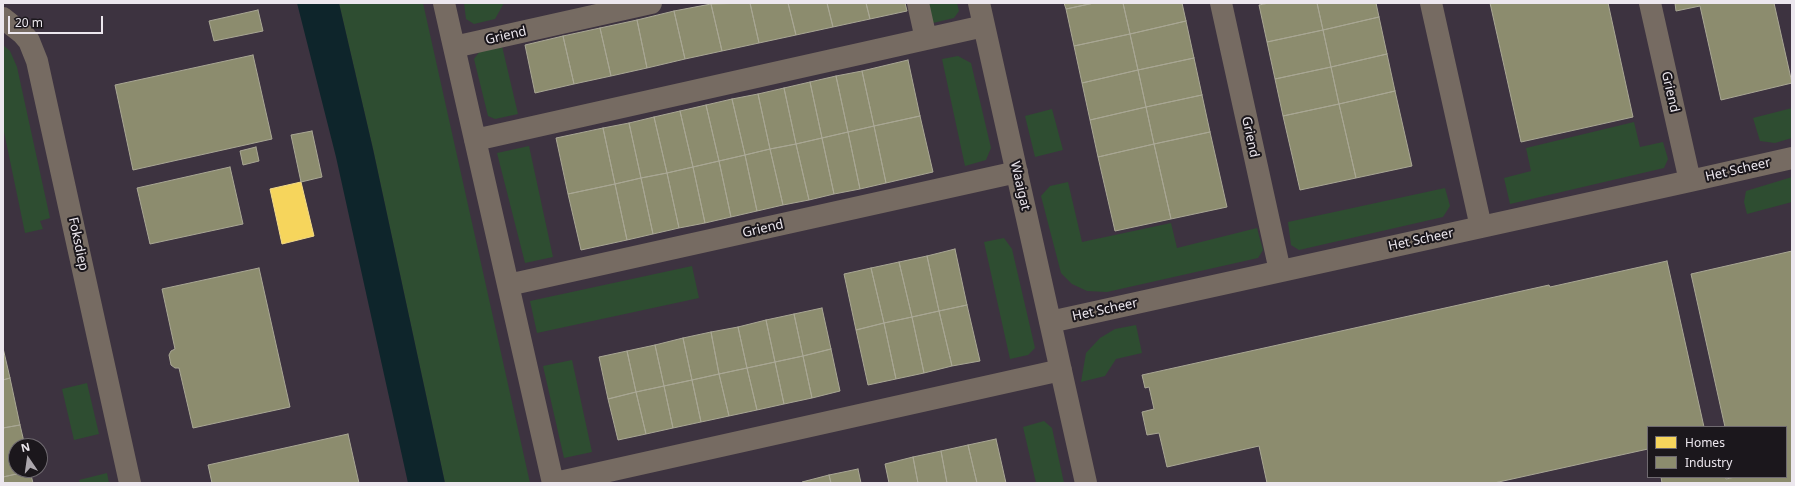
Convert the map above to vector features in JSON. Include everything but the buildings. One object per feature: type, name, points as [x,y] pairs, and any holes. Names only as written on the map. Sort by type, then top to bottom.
[{"type":"street","points":[[444,3],[554,483],[1061,370]]},
{"type":"street","name":"Griend","points":[[454,47],[651,3]]},
{"type":"street","points":[[918,3],[926,39]]},
{"type":"street","name":"Waaigat","points":[[979,3],[1086,483]]},
{"type":"street","name":"Griend","points":[[1221,3],[1280,271]]},
{"type":"street","points":[[1431,3],[1481,227]]},
{"type":"street","name":"Griend","points":[[1650,3],[1690,181]]},
{"type":"street","name":"Foksdiep","points":[[3,18],[23,34],[29,41],[37,61],[130,483]]},
{"type":"street","points":[[475,140],[984,26]]},
{"type":"street","name":"Het Scheer","points":[[1050,322],[1792,158]]},
{"type":"street","name":"Griend","points":[[508,286],[1017,172]]},
{"type":"shaded area","points":[[3,3],[1792,3],[1792,483],[3,483]]},
{"type":"green space","points":[[339,3],[423,3],[530,483],[445,483],[373,149]]},
{"type":"green space","points":[[464,3],[504,3],[495,19],[474,24],[466,19]]},
{"type":"green space","points":[[929,3],[957,3],[959,11],[954,18],[933,23]]},
{"type":"green space","points":[[3,45],[10,51],[17,67],[50,218],[40,221],[43,229],[25,233],[3,127]]},
{"type":"green space","points":[[502,46],[518,114],[495,119],[488,116],[474,59],[480,51]]},
{"type":"green space","points":[[958,56],[971,63],[991,148],[986,160],[965,166],[942,59]]},
{"type":"green space","points":[[1792,108],[1792,138],[1775,143],[1760,141],[1753,118]]},
{"type":"green space","points":[[1052,109],[1063,150],[1035,157],[1025,116]]},
{"type":"green space","points":[[1634,122],[1640,147],[1663,142],[1668,159],[1664,168],[1510,204],[1504,178],[1531,171],[1526,148]]},
{"type":"green space","points":[[529,146],[553,257],[525,263],[497,153]]},
{"type":"green space","points":[[1792,177],[1792,202],[1747,214],[1744,202],[1746,191]]},
{"type":"green space","points":[[1068,182],[1082,242],[1171,223],[1177,248],[1257,228],[1263,250],[1258,258],[1107,292],[1087,291],[1072,284],[1061,273],[1041,196],[1050,186]]},
{"type":"green space","points":[[1445,188],[1450,206],[1443,217],[1299,250],[1291,245],[1288,222]]},
{"type":"green space","points":[[1004,238],[1012,249],[1035,348],[1028,355],[1010,359],[984,242]]},
{"type":"green space","points":[[692,266],[699,298],[537,333],[530,301]]},
{"type":"green space","points":[[1136,325],[1142,353],[1116,359],[1105,376],[1081,382],[1086,353],[1100,338],[1115,329]]},
{"type":"green space","points":[[572,360],[592,452],[564,458],[543,366]]},
{"type":"green space","points":[[87,383],[99,434],[74,440],[62,389]]},
{"type":"green space","points":[[1044,421],[1052,428],[1064,483],[1036,483],[1023,427]]},
{"type":"green space","points":[[107,473],[109,483],[80,483],[79,480]]},
{"type":"water","points":[[297,3],[339,3],[373,149],[445,483],[408,483],[336,157]]}]
